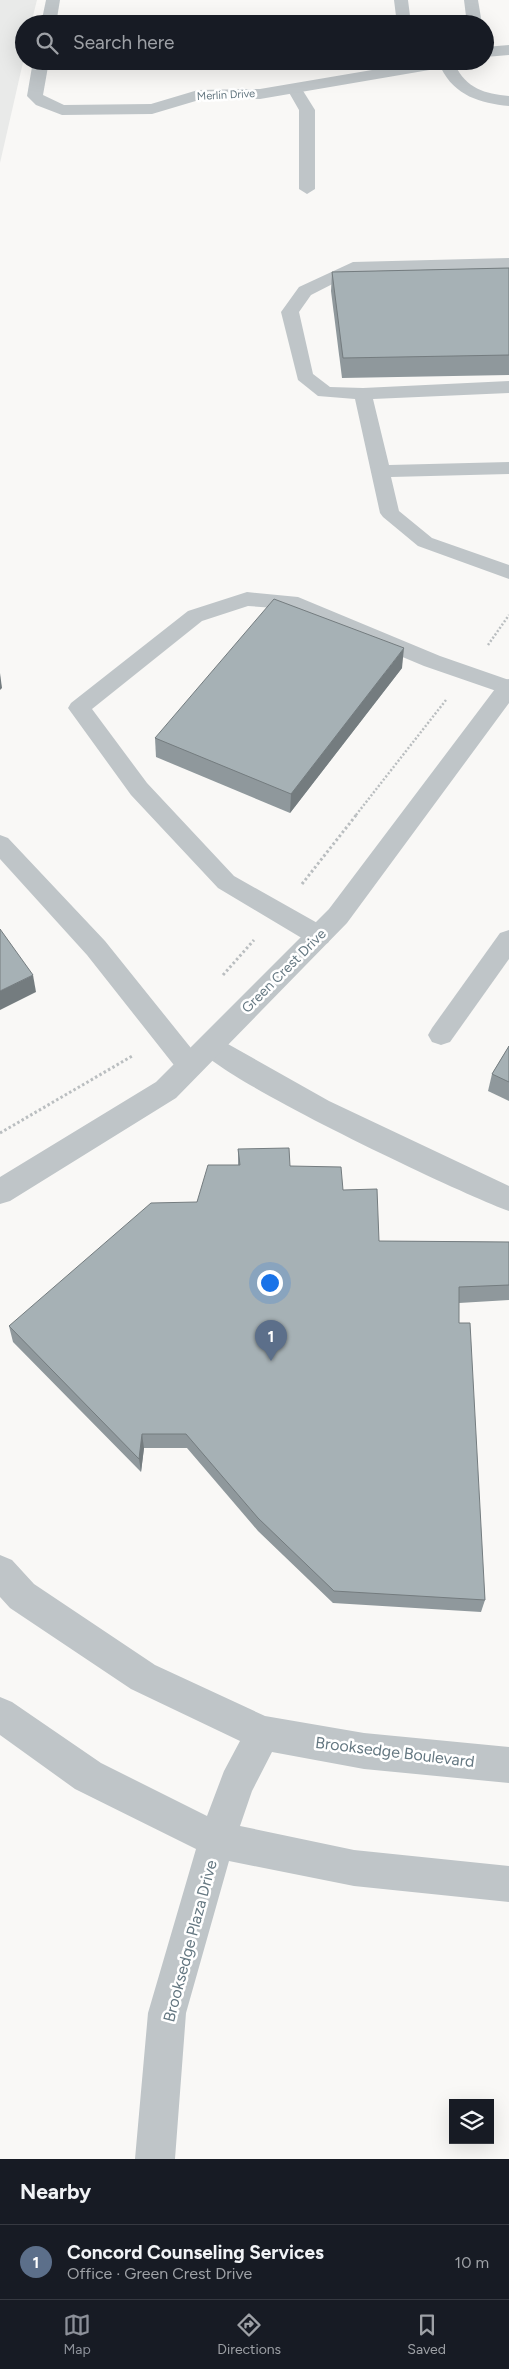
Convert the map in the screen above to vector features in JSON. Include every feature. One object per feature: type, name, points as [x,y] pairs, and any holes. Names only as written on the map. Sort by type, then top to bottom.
[{"type":"street","points":[[50,15],[53,0]]},
{"type":"street","points":[[471,0],[474,15]]},
{"type":"street","points":[[494,51],[509,50]]},
{"type":"street","name":"Merlin Drive","points":[[39,70],[35,96],[42,102],[62,110],[152,109],[198,95],[260,94],[295,89],[384,70]]},
{"type":"street","points":[[451,70],[452,77],[464,89],[477,96],[509,101]]},
{"type":"street","name":"Green Crest Drive","points":[[0,1192],[166,1090],[338,916],[508,688]]},
{"type":"street","name":"Brooksedge Boulevard","points":[[0,1572],[22,1596],[143,1677],[263,1733],[364,1751],[509,1765]]},
{"type":"street","points":[[0,1714],[88,1776],[217,1840],[354,1868],[509,1884]]},
{"type":"street","name":"Brooksedge Plaza Drive","points":[[155,2159],[167,2013],[217,1840],[237,1784],[263,1733]]},
{"type":"lane","points":[[401,0],[403,15]]},
{"type":"lane","points":[[295,89],[307,110],[307,189]]},
{"type":"lane","points":[[509,263],[353,267],[305,291],[290,312],[304,376],[325,392],[363,394],[509,387]]},
{"type":"lane","points":[[363,394],[390,514],[425,542],[509,572]]},
{"type":"lane","points":[[382,472],[509,468]]},
{"type":"lane","points":[[319,936],[226,882],[139,789],[79,708],[195,616],[247,599],[290,602],[432,662],[508,688]]},
{"type":"lane","points":[[0,844],[96,948],[190,1066]]},
{"type":"lane","points":[[441,1035],[509,940]]},
{"type":"lane","points":[[210,1046],[241,1067],[318,1110],[509,1199]]},
{"type":"shaded area","points":[[0,0],[37,0],[33,15],[15,15],[15,70],[21,70],[0,163]]},
{"type":"building","points":[[509,268],[509,355],[343,358],[332,272]]},
{"type":"building","points":[[274,599],[404,648],[291,794],[155,738]]},
{"type":"building","points":[[0,929],[33,975],[0,991]]},
{"type":"building","points":[[509,1046],[509,1082],[492,1074]]},
{"type":"building","points":[[289,1148],[290,1166],[341,1167],[343,1190],[377,1189],[379,1241],[509,1242],[509,1285],[459,1287],[459,1323],[470,1323],[485,1600],[334,1591],[258,1518],[186,1434],[142,1434],[139,1459],[9,1326],[151,1203],[197,1202],[208,1165],[240,1165],[238,1149]]},
{"type":"place","name":"Concord Counseling Services","points":[[271,1361]]}]
